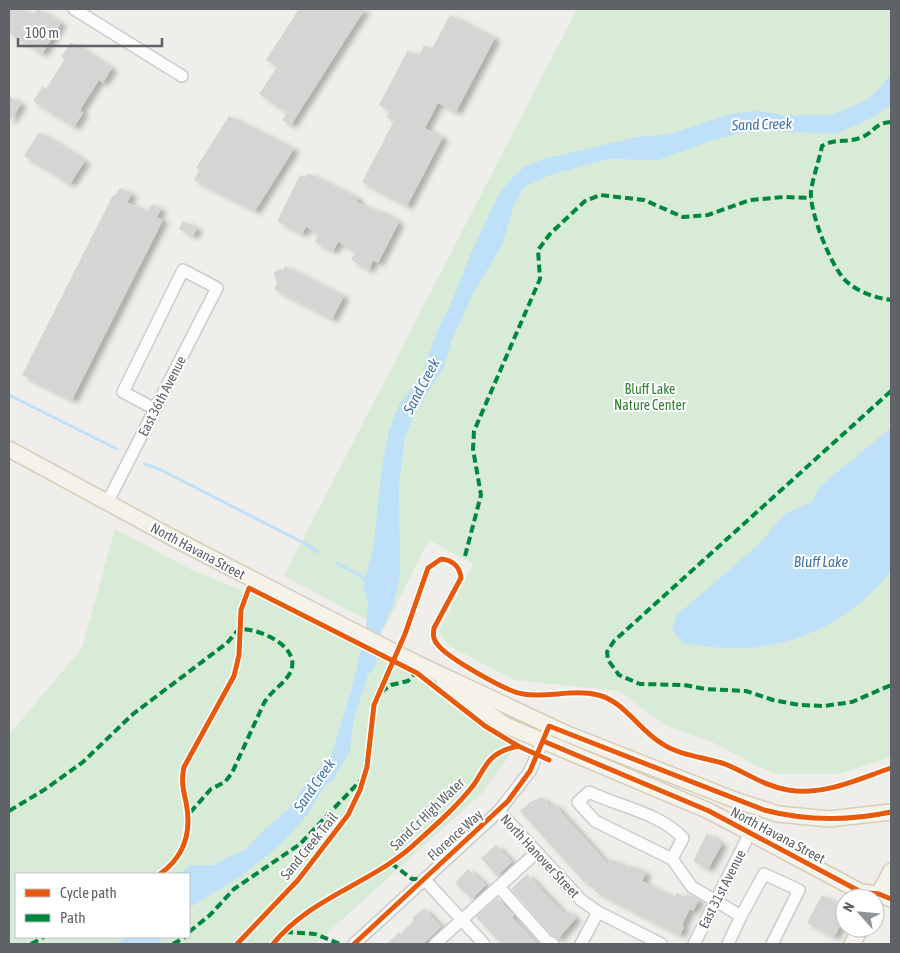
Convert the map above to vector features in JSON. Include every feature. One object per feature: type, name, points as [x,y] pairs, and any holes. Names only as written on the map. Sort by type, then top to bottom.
[{"type":"main road","name":"North Havana Street","points":[[9,449],[107,503],[291,599],[416,663],[549,726],[764,810],[790,816],[828,819],[891,812]]},
{"type":"main road","name":"North Havana Street","points":[[416,663],[495,719],[662,790],[750,833],[854,888]]},
{"type":"main road","points":[[885,889],[891,871]]},
{"type":"street","points":[[74,9],[182,76]]},
{"type":"street","name":"East 36th Avenue","points":[[107,503],[155,409],[216,288],[183,270],[123,392],[155,409]]},
{"type":"street","name":"Florence Way","points":[[354,944],[499,811],[524,780],[549,726]]},
{"type":"street","points":[[672,859],[683,838],[673,827],[639,811],[605,800],[590,792],[578,802],[595,821],[672,859],[692,887],[742,916]]},
{"type":"street","name":"North Hanover Street","points":[[499,811],[572,892],[598,912],[661,944]]},
{"type":"street","name":"East 31st Avenue","points":[[694,944],[750,833]]},
{"type":"street","points":[[435,944],[536,853]]},
{"type":"street","points":[[728,944],[764,874],[799,890],[772,944]]},
{"type":"street","points":[[424,879],[484,944]]},
{"type":"street","points":[[499,886],[547,941],[553,944]]},
{"type":"street","points":[[581,944],[598,912]]},
{"type":"green space","name":"Bluff Lake Nature Center","points":[[577,9],[891,9],[891,757],[838,774],[777,774],[757,766],[714,743],[665,725],[619,691],[514,680],[449,646],[439,632],[473,564],[429,540],[384,629],[284,576]]},
{"type":"green space","points":[[115,529],[190,569],[283,607],[415,672],[485,722],[520,741],[482,793],[315,944],[9,944],[9,735],[82,648]]},
{"type":"water","name":"Sand Creek","points":[[891,74],[891,105],[870,119],[836,134],[753,130],[710,141],[659,160],[608,159],[550,175],[524,187],[514,205],[503,243],[473,294],[452,340],[444,367],[412,418],[405,438],[399,485],[400,576],[393,605],[381,632],[375,666],[368,675],[354,718],[350,751],[332,781],[326,785],[307,815],[280,845],[244,874],[190,907],[190,873],[180,873],[190,865],[213,865],[246,849],[265,829],[289,809],[308,780],[329,758],[333,751],[353,684],[366,626],[368,604],[363,586],[373,550],[382,467],[389,431],[400,403],[422,375],[438,329],[450,306],[471,253],[497,198],[508,182],[524,167],[543,159],[638,137],[669,134],[734,113],[760,111],[782,115],[831,115],[865,101],[878,90]]},
{"type":"water","name":"Bluff Lake","points":[[891,428],[891,570],[878,587],[844,615],[804,635],[783,642],[761,647],[733,648],[683,643],[672,630],[677,615],[758,545],[785,514],[812,502],[819,487]]},
{"type":"water","points":[[127,938],[163,938],[156,944],[113,944]]},
{"type":"building","points":[[9,9],[22,9],[32,15],[38,9],[61,23],[42,54],[9,33]]},
{"type":"building","points":[[299,9],[365,9],[291,125],[282,120],[287,112],[259,94],[277,67],[266,60]]},
{"type":"building","points":[[450,15],[495,38],[456,112],[438,103],[425,128],[443,137],[407,206],[362,182],[394,121],[386,117],[390,111],[379,105],[408,50],[419,56],[424,45],[432,49]]},
{"type":"building","points":[[71,42],[112,68],[103,83],[99,80],[80,110],[83,113],[74,127],[33,101],[43,86],[46,89],[65,59],[61,57]]},
{"type":"building","points":[[9,96],[21,104],[9,123]]},
{"type":"building","points":[[229,116],[294,149],[255,211],[194,180],[199,170],[196,168]]},
{"type":"building","points":[[39,132],[85,161],[70,184],[24,156]]},
{"type":"building","points":[[308,173],[358,198],[357,202],[378,212],[379,210],[399,222],[378,263],[373,260],[369,270],[351,260],[356,251],[338,242],[333,251],[315,242],[319,234],[306,227],[302,234],[277,221],[300,175],[306,177]]},
{"type":"building","points":[[120,188],[132,194],[127,202],[147,212],[152,204],[161,209],[157,217],[163,220],[72,400],[22,375],[113,195],[115,196]]},
{"type":"building","points":[[183,221],[197,228],[193,236],[179,229]]},
{"type":"building","points":[[285,266],[344,296],[332,319],[274,289],[277,284],[275,271],[284,269]]},
{"type":"building","points":[[542,797],[550,806],[553,803],[608,864],[611,859],[629,868],[631,865],[646,873],[642,881],[675,898],[677,893],[686,897],[687,894],[699,900],[693,911],[690,909],[682,925],[684,927],[680,935],[594,891],[597,886],[584,882],[520,811],[530,802]]},
{"type":"building","points":[[707,833],[722,844],[708,869],[693,861]]},
{"type":"building","points":[[496,845],[512,862],[497,876],[481,858]]},
{"type":"building","points":[[468,869],[486,885],[472,899],[455,883]]},
{"type":"building","points":[[527,874],[564,913],[567,911],[576,918],[558,939],[551,934],[511,889]]},
{"type":"building","points":[[822,895],[835,902],[834,937],[807,923]]},
{"type":"building","points":[[497,898],[514,915],[512,917],[537,944],[501,944],[476,917]]},
{"type":"building","points":[[424,908],[441,927],[423,944],[387,944],[399,932],[400,934],[414,920],[412,918]]},
{"type":"waterway","points":[[9,395],[117,449]]},
{"type":"waterway","points":[[145,464],[161,470],[318,552]]},
{"type":"waterway","points":[[337,563],[361,576],[367,584]]},
{"type":"marked path","points":[[891,122],[877,126],[860,138],[832,142],[822,146],[811,191],[811,200],[817,225],[828,252],[840,274],[846,281],[861,291],[879,298],[891,300]]},
{"type":"marked path","points":[[465,556],[481,495],[473,449],[474,431],[540,279],[538,250],[550,234],[585,201],[600,195],[644,200],[683,217],[708,215],[750,200],[784,197],[811,198]]},
{"type":"marked path","points":[[891,391],[614,641],[607,652],[608,660],[619,675],[640,684],[684,685],[705,689],[746,691],[773,700],[799,705],[824,706],[852,702],[891,685]]},
{"type":"marked path","points":[[9,811],[44,790],[83,762],[133,714],[227,643],[239,629],[267,636],[285,647],[290,655],[292,664],[290,673],[264,703],[232,773],[225,782],[211,789],[187,816]]},
{"type":"marked path","points":[[381,692],[391,685],[408,681],[416,672]]},
{"type":"marked path","points":[[190,931],[210,915],[234,889],[300,844],[360,781]]},
{"type":"marked path","points":[[391,863],[412,879],[424,879]]},
{"type":"marked path","points":[[285,932],[315,934],[340,944]]},
{"type":"marked path","points":[[31,944],[42,938]]},
{"type":"marked path","points":[[173,944],[183,938]]},
{"type":"cycle path","name":"Sand Creek Trail","points":[[237,944],[298,880],[348,815],[360,790],[367,767],[374,705],[405,634],[428,568],[441,559],[455,565],[461,578],[434,628],[435,641],[453,658],[478,674],[504,687],[515,692],[532,695],[589,693],[607,698],[624,709],[646,731],[668,747],[684,754],[725,764],[763,782],[788,790],[815,791],[828,789],[891,768]]},
{"type":"cycle path","points":[[161,873],[169,867],[185,842],[188,813],[183,785],[184,767],[234,676],[239,655],[241,610],[249,588],[417,673],[485,726],[518,746],[549,760]]},
{"type":"cycle path","points":[[354,944],[508,801],[530,771],[549,726],[764,810],[812,818],[859,817],[891,812]]},
{"type":"cycle path","points":[[543,741],[709,811],[861,892],[879,894],[891,899]]},
{"type":"cycle path","name":"Sand Cr High Water","points":[[273,944],[306,913],[400,856],[446,815],[474,784],[491,759],[497,754],[518,746]]}]
